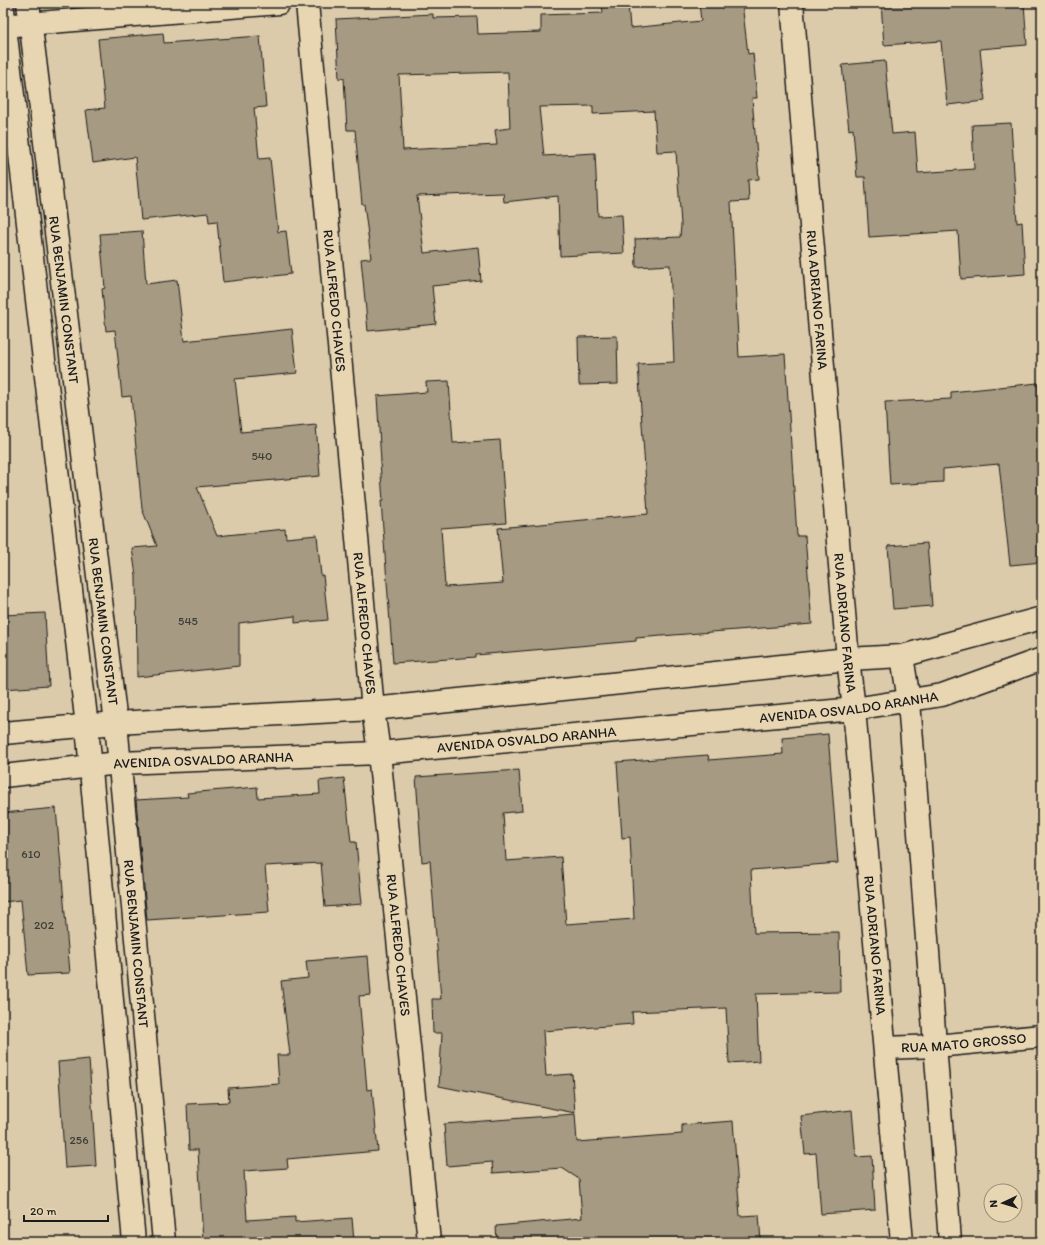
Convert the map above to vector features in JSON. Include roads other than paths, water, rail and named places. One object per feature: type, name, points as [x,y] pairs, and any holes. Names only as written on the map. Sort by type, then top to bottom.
[{"type":"street","points":[[4,21],[29,13],[279,3]]},
{"type":"street","name":"RUA ALFREDO CHAVES","points":[[307,3],[373,709],[379,753],[429,1242]]},
{"type":"street","name":"RUA ADRIANO FARINA","points":[[792,3],[848,659],[854,709],[902,1242]]},
{"type":"street","name":"RUA BENJAMIN CONSTANT","points":[[29,13],[116,723],[164,1242]]},
{"type":"street","name":"RUA BENJAMIN CONSTANT","points":[[4,21],[87,726],[134,1242]]},
{"type":"street","points":[[3,733],[116,723],[373,709],[848,659],[902,656],[1042,618]]},
{"type":"street","points":[[902,656],[909,701],[950,1242]]},
{"type":"street","name":"AVENIDA OSVALDO ARANHA","points":[[3,776],[119,764],[379,753],[854,709],[942,695],[1042,659]]},
{"type":"street","name":"RUA MATO GROSSO","points":[[885,1048],[936,1046],[1042,1036]]}]
